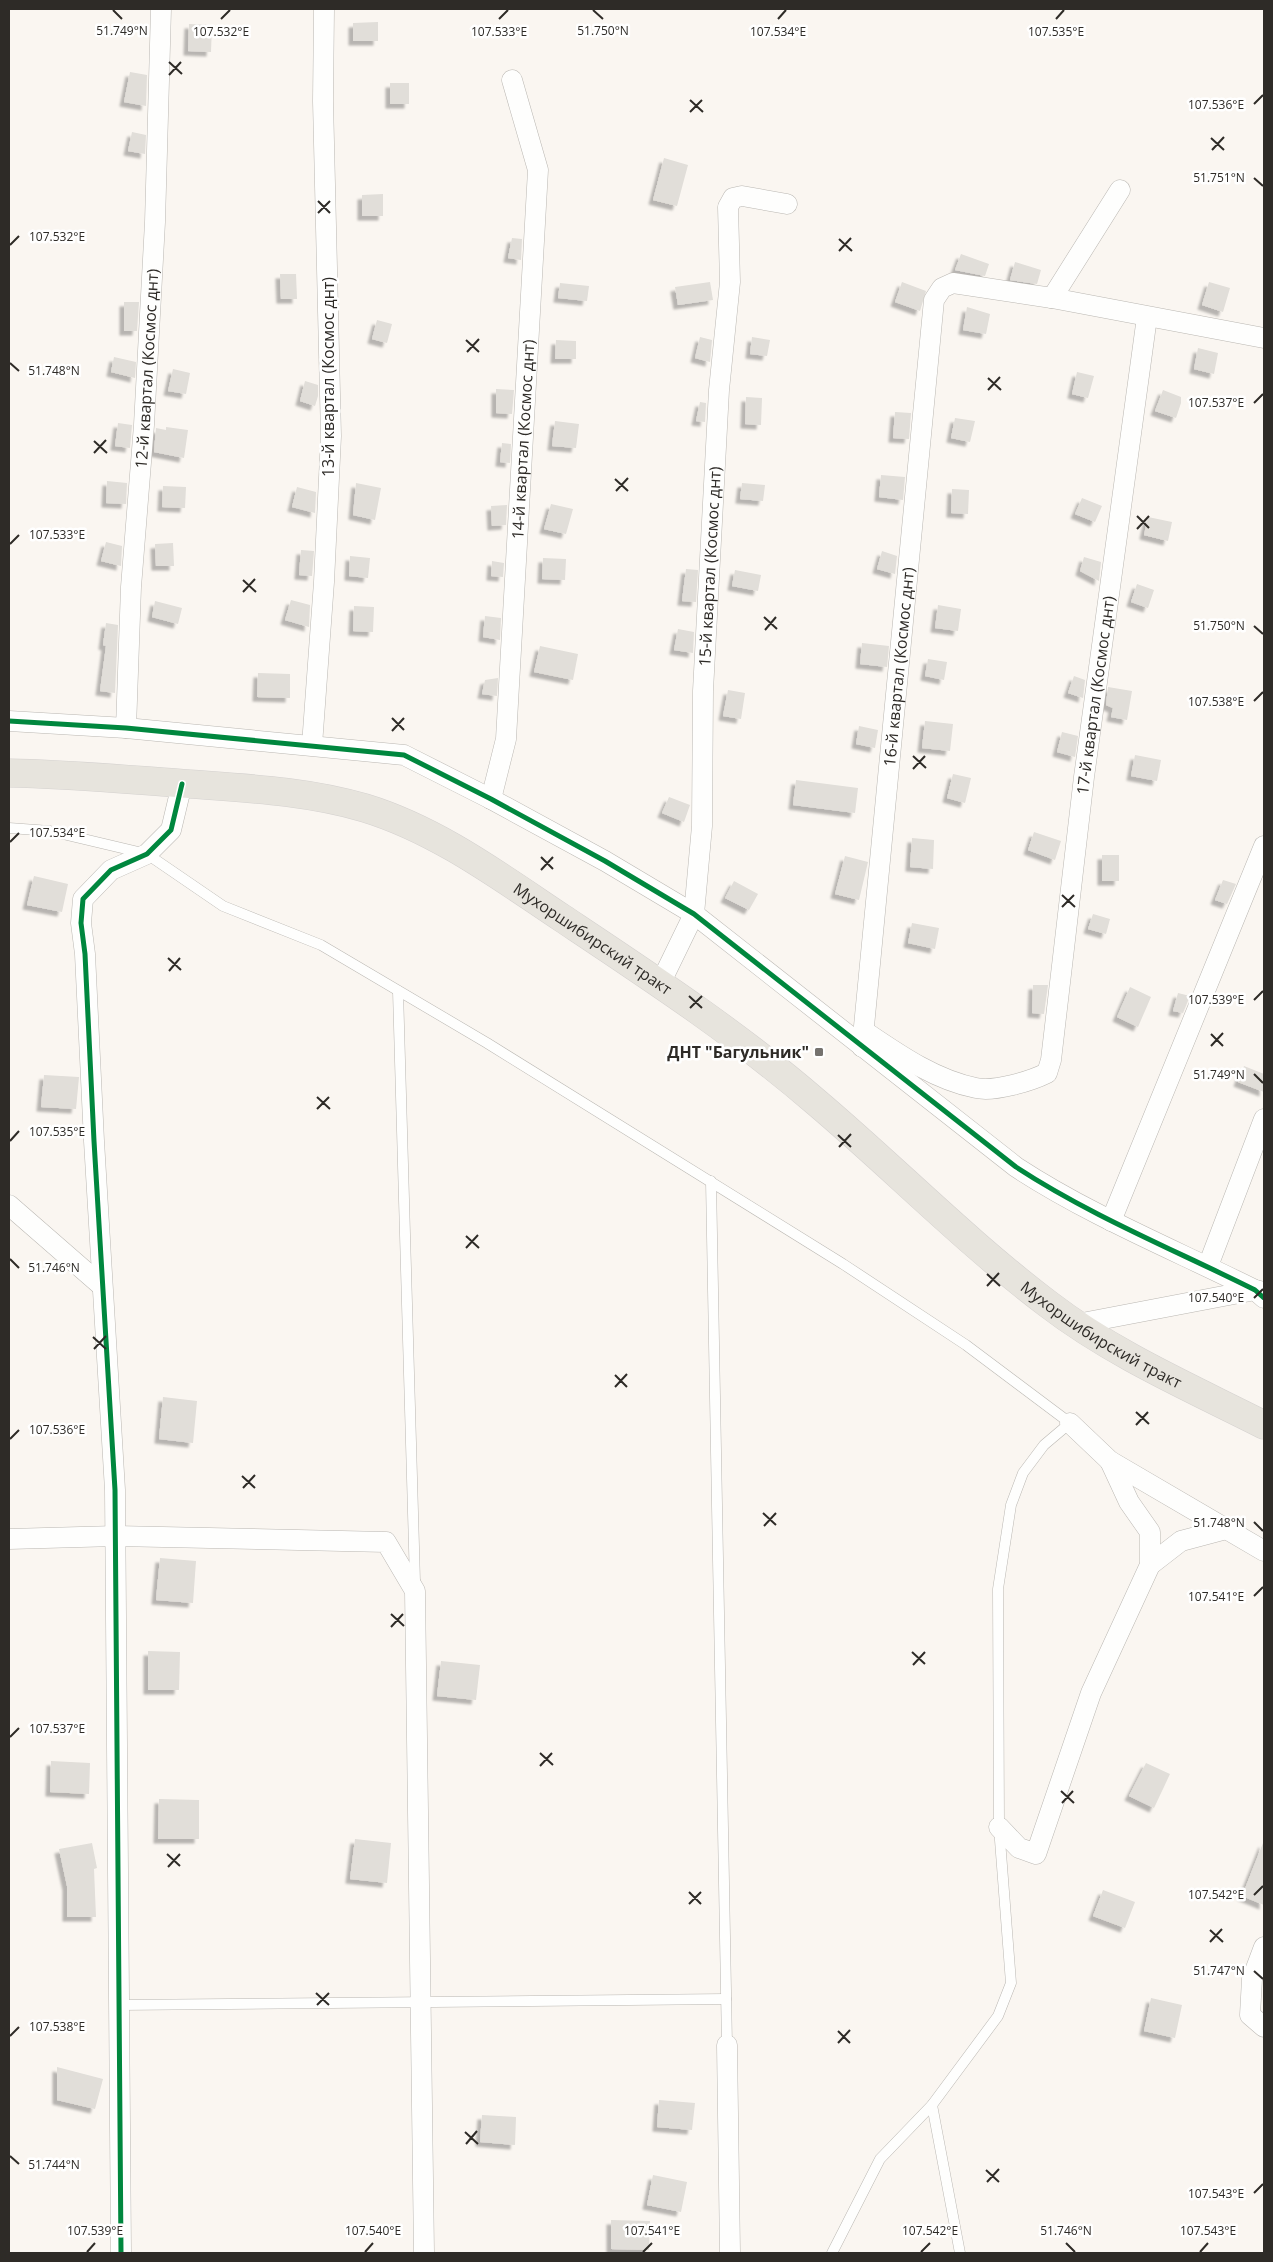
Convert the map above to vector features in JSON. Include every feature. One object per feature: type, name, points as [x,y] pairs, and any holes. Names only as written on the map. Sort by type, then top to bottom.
[{"type":"main road","name":"Мухоршибирский тракт","points":[[9,773],[182,784],[306,795],[365,808],[424,831],[484,866],[708,1016],[816,1102],[1028,1289],[1077,1324],[1147,1365],[1264,1426]]},
{"type":"street","name":"12-й квартал (Космос днт)","points":[[126,728],[131,587],[144,425],[155,222],[161,9]]},
{"type":"street","name":"13-й квартал (Космос днт)","points":[[312,744],[324,582],[331,436],[324,101],[324,9]]},
{"type":"street","name":"14-й квартал (Космос днт)","points":[[492,798],[506,739],[538,170],[512,80]]},
{"type":"street","points":[[1120,190],[1052,298],[1264,338]]},
{"type":"street","name":"15-й квартал (Космос днт)","points":[[660,984],[694,914],[702,826],[703,691],[710,536],[719,390],[730,282],[728,207],[733,198],[742,196],[787,204]]},
{"type":"street","name":"16-й квартал (Космос днт)","points":[[863,1039],[934,300],[942,288],[953,283],[1052,298]]},
{"type":"street","name":"17-й квартал (Космос днт)","points":[[863,1039],[940,1075],[978,1089],[1007,1086],[1032,1080],[1047,1073],[1051,1060],[1084,777],[1147,317]]},
{"type":"street","points":[[9,722],[126,728],[404,754],[492,798],[605,861],[694,914],[863,1039],[1016,1167],[1054,1192],[1110,1221],[1208,1266],[1261,1293]]},
{"type":"street","points":[[122,2253],[115,1490],[102,1286],[85,954],[81,923],[83,899],[111,870],[148,854],[171,830],[182,784]]},
{"type":"street","points":[[1110,1221],[1264,846]]},
{"type":"street","points":[[1208,1266],[1264,1119]]},
{"type":"street","points":[[9,1205],[102,1286]]},
{"type":"street","points":[[1077,1324],[1261,1293]]},
{"type":"street","points":[[1070,1423],[1110,1461],[1264,1551]]},
{"type":"street","points":[[998,1827],[1019,1848],[1036,1854],[1091,1694],[1150,1565],[1150,1532],[1128,1502],[1110,1461]]},
{"type":"street","points":[[1150,1565],[1181,1541],[1226,1530]]},
{"type":"street","points":[[9,1540],[116,1536],[386,1542],[415,1591],[424,2253]]},
{"type":"street","points":[[1264,1947],[1252,1980],[1250,2015],[1264,2027]]},
{"type":"street","points":[[727,2045],[730,2253]]},
{"type":"lane","points":[[9,828],[50,831],[148,854],[223,906],[321,945],[843,1264],[966,1345],[1070,1423],[1044,1445],[1023,1473],[1011,1505],[998,1589],[998,1827],[1011,1983],[998,2016],[932,2106],[880,2159],[832,2253]]},
{"type":"lane","points":[[398,991],[415,1591]]},
{"type":"lane","points":[[710,1181],[727,2045]]},
{"type":"lane","points":[[119,2005],[726,1999]]},
{"type":"lane","points":[[932,2106],[960,2253]]},
{"type":"building","points":[[378,22],[378,41],[353,41],[353,23]]},
{"type":"building","points":[[189,24],[212,25],[211,52],[188,51]]},
{"type":"building","points":[[130,72],[147,75],[146,106],[124,102]]},
{"type":"building","points":[[390,83],[409,83],[409,104],[390,104]]},
{"type":"building","points":[[132,132],[146,135],[145,154],[128,151]]},
{"type":"building","points":[[664,158],[688,165],[677,206],[653,200]]},
{"type":"building","points":[[383,194],[383,216],[362,216],[362,195]]},
{"type":"building","points":[[512,238],[522,239],[521,260],[508,258]]},
{"type":"building","points":[[961,254],[989,264],[985,276],[955,270]]},
{"type":"building","points":[[1015,262],[1041,270],[1037,284],[1010,280]]},
{"type":"building","points":[[280,274],[296,274],[297,299],[281,299]]},
{"type":"building","points":[[710,282],[713,300],[678,305],[675,287]]},
{"type":"building","points":[[902,282],[926,291],[920,311],[895,302]]},
{"type":"building","points":[[1209,282],[1230,288],[1223,312],[1202,305]]},
{"type":"building","points":[[560,283],[589,286],[587,301],[558,298]]},
{"type":"building","points":[[124,302],[139,302],[137,331],[124,331]]},
{"type":"building","points":[[967,307],[990,314],[986,334],[963,330]]},
{"type":"building","points":[[377,320],[392,324],[387,343],[372,339]]},
{"type":"building","points":[[700,337],[712,340],[710,362],[695,358]]},
{"type":"building","points":[[752,337],[770,340],[767,356],[750,354]]},
{"type":"building","points":[[556,340],[576,341],[576,359],[555,359]]},
{"type":"building","points":[[1198,348],[1218,353],[1214,374],[1194,369]]},
{"type":"building","points":[[114,357],[136,362],[135,378],[111,372]]},
{"type":"building","points":[[173,369],[190,373],[186,394],[168,391]]},
{"type":"building","points":[[1077,372],[1094,376],[1088,398],[1072,394]]},
{"type":"building","points":[[305,381],[318,385],[318,396],[315,406],[300,401]]},
{"type":"building","points":[[496,389],[514,390],[512,414],[496,413]]},
{"type":"building","points":[[1163,390],[1181,397],[1176,418],[1155,411]]},
{"type":"building","points":[[746,397],[762,398],[761,425],[745,424]]},
{"type":"building","points":[[700,402],[706,403],[705,422],[696,421]]},
{"type":"building","points":[[895,412],[911,413],[909,439],[893,438]]},
{"type":"building","points":[[955,418],[975,421],[970,442],[951,438]]},
{"type":"building","points":[[555,421],[579,424],[576,448],[552,446]]},
{"type":"building","points":[[118,423],[132,425],[130,448],[115,446]]},
{"type":"building","points":[[166,427],[188,430],[184,458],[154,452],[156,428],[166,430]]},
{"type":"building","points":[[502,443],[511,444],[510,463],[500,462]]},
{"type":"building","points":[[881,475],[905,477],[903,500],[879,497]]},
{"type":"building","points":[[107,481],[127,483],[126,504],[106,503]]},
{"type":"building","points":[[356,483],[381,488],[375,520],[353,515]]},
{"type":"building","points":[[742,483],[765,485],[763,501],[740,499]]},
{"type":"building","points":[[163,486],[186,487],[185,508],[162,507]]},
{"type":"building","points":[[297,487],[316,492],[315,513],[292,507]]},
{"type":"building","points":[[952,489],[969,490],[968,514],[951,513]]},
{"type":"building","points":[[1082,498],[1102,506],[1095,522],[1075,514]]},
{"type":"building","points":[[551,504],[573,509],[566,534],[544,529]]},
{"type":"building","points":[[507,505],[506,525],[492,526],[491,506]]},
{"type":"building","points":[[1148,517],[1172,522],[1168,541],[1144,535]]},
{"type":"building","points":[[106,542],[122,546],[121,566],[101,561]]},
{"type":"building","points":[[173,543],[174,566],[156,566],[155,544]]},
{"type":"building","points":[[301,550],[314,551],[312,576],[299,575]]},
{"type":"building","points":[[882,551],[897,556],[895,574],[877,569]]},
{"type":"building","points":[[350,556],[370,558],[368,578],[349,576]]},
{"type":"building","points":[[1084,557],[1101,562],[1099,581],[1080,571]]},
{"type":"building","points":[[543,558],[566,559],[565,580],[542,579]]},
{"type":"building","points":[[492,561],[504,563],[503,577],[491,576]]},
{"type":"building","points":[[686,569],[698,570],[696,602],[682,601]]},
{"type":"building","points":[[735,570],[761,575],[758,591],[732,586]]},
{"type":"building","points":[[1137,584],[1154,590],[1148,608],[1131,602]]},
{"type":"building","points":[[291,600],[310,605],[309,627],[285,620]]},
{"type":"building","points":[[155,601],[182,608],[178,624],[152,617]]},
{"type":"building","points":[[938,605],[961,609],[958,631],[935,628]]},
{"type":"building","points":[[354,606],[374,607],[373,632],[353,631]]},
{"type":"building","points":[[485,616],[501,618],[500,640],[483,637]]},
{"type":"building","points":[[106,623],[118,625],[115,693],[100,691],[106,646],[103,645]]},
{"type":"building","points":[[678,629],[694,632],[693,653],[674,650]]},
{"type":"building","points":[[862,643],[889,646],[887,667],[860,664]]},
{"type":"building","points":[[540,646],[578,654],[573,680],[534,672]]},
{"type":"building","points":[[928,659],[947,662],[944,680],[925,676]]},
{"type":"building","points":[[258,673],[290,674],[290,698],[257,697]]},
{"type":"building","points":[[1074,676],[1085,680],[1083,698],[1068,693]]},
{"type":"building","points":[[498,678],[497,696],[482,694],[485,680]]},
{"type":"building","points":[[1108,687],[1132,691],[1127,720],[1111,717],[1113,708],[1106,705]]},
{"type":"building","points":[[728,690],[745,693],[741,719],[723,716]]},
{"type":"building","points":[[925,721],[953,724],[950,751],[922,748]]},
{"type":"building","points":[[859,726],[878,730],[875,748],[856,744]]},
{"type":"building","points":[[1062,732],[1078,736],[1075,757],[1057,752]]},
{"type":"building","points":[[1135,755],[1161,760],[1157,781],[1131,776]]},
{"type":"building","points":[[953,774],[971,778],[965,803],[947,798]]},
{"type":"building","points":[[796,780],[858,788],[855,813],[793,805]]},
{"type":"building","points":[[669,797],[690,805],[684,822],[662,813]]},
{"type":"building","points":[[1034,832],[1061,841],[1055,860],[1028,850]]},
{"type":"building","points":[[912,838],[934,840],[933,869],[910,867]]},
{"type":"building","points":[[1102,855],[1119,855],[1119,881],[1102,881]]},
{"type":"building","points":[[845,856],[868,862],[859,900],[835,894]]},
{"type":"building","points":[[34,876],[68,884],[62,912],[27,905]]},
{"type":"building","points":[[1223,880],[1236,884],[1227,904],[1215,900]]},
{"type":"building","points":[[734,881],[758,894],[749,910],[725,898]]},
{"type":"building","points":[[1093,914],[1110,919],[1106,934],[1088,929]]},
{"type":"building","points":[[912,923],[939,928],[935,949],[908,943]]},
{"type":"building","points":[[1033,985],[1048,985],[1044,1014],[1032,1013]]},
{"type":"building","points":[[1130,987],[1151,997],[1138,1027],[1117,1017]]},
{"type":"building","points":[[1178,993],[1190,996],[1183,1013],[1173,1011]]},
{"type":"building","points":[[1244,1066],[1264,1074],[1264,1092],[1238,1082]]},
{"type":"building","points":[[44,1075],[79,1077],[76,1109],[41,1107]]},
{"type":"building","points":[[163,1397],[197,1401],[193,1443],[159,1439]]},
{"type":"building","points":[[160,1558],[196,1561],[193,1603],[156,1600]]},
{"type":"building","points":[[148,1651],[180,1652],[179,1690],[148,1690]]},
{"type":"building","points":[[441,1661],[480,1665],[476,1700],[437,1696]]},
{"type":"building","points":[[51,1761],[90,1763],[89,1794],[50,1792]]},
{"type":"building","points":[[1146,1763],[1170,1774],[1154,1808],[1129,1796]]},
{"type":"building","points":[[159,1799],[199,1800],[199,1839],[158,1839]]},
{"type":"building","points":[[355,1839],[391,1843],[387,1883],[350,1879]]},
{"type":"building","points":[[92,1843],[97,1868],[94,1869],[96,1917],[67,1917],[67,1886],[59,1849]]},
{"type":"building","points":[[1264,1843],[1264,1905],[1242,1896]]},
{"type":"building","points":[[1103,1890],[1135,1902],[1125,1928],[1093,1916]]},
{"type":"building","points":[[1151,1998],[1182,2005],[1175,2038],[1144,2031]]},
{"type":"building","points":[[57,2067],[103,2079],[95,2109],[57,2100]]},
{"type":"building","points":[[659,2100],[695,2103],[692,2130],[657,2127]]},
{"type":"building","points":[[482,2115],[516,2117],[515,2145],[480,2142]]},
{"type":"building","points":[[653,2175],[687,2182],[681,2212],[647,2205]]},
{"type":"building","points":[[611,2220],[650,2221],[649,2250],[611,2249]]},
{"type":"cycle path","points":[[9,721],[126,728],[404,755],[491,799],[605,861],[694,914],[1016,1167],[1103,1217],[1255,1290],[1264,1298]]},
{"type":"cycle path","points":[[121,2253],[115,1490],[85,954],[81,923],[83,899],[111,870],[147,854],[171,830],[182,784]]},
{"type":"place","name":"ДНТ \"Багульник\"","points":[[819,1052]]}]
